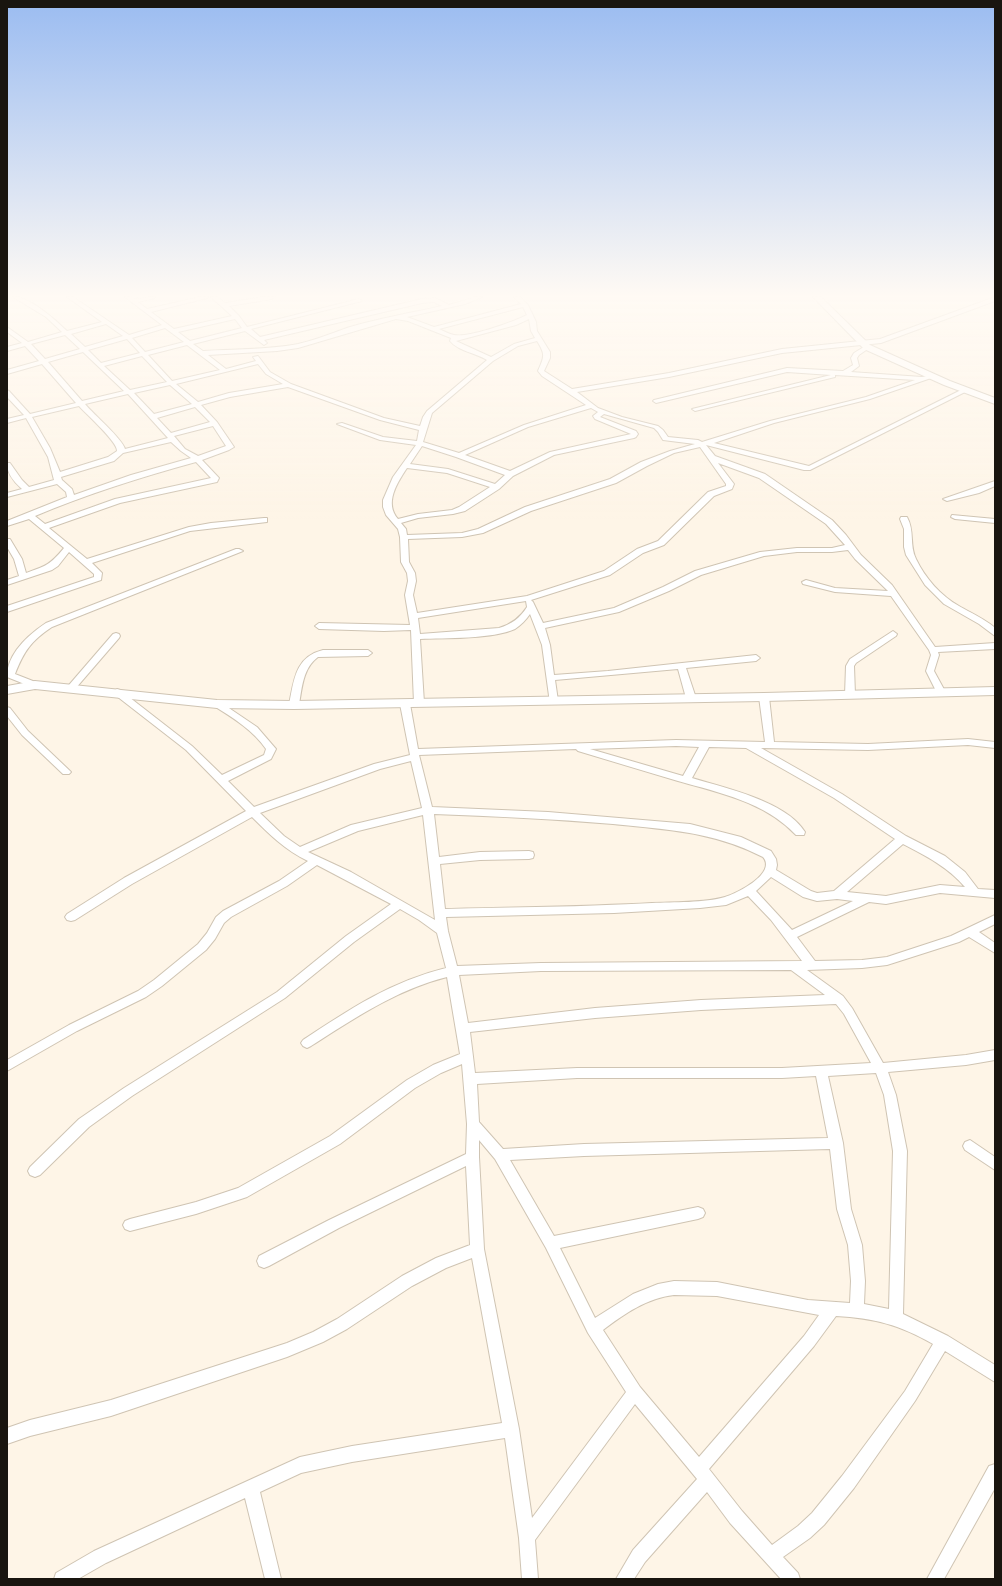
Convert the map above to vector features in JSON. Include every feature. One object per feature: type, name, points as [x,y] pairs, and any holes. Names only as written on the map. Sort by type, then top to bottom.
[{"type":"street","points":[[52,371],[95,420],[115,438],[121,447],[121,452]]},
{"type":"street","points":[[44,527],[118,501],[214,480],[215,478],[197,459],[190,456],[129,392],[106,371]]},
{"type":"street","points":[[7,524],[30,516],[71,498],[142,474],[197,459],[230,447],[215,423],[196,404],[171,383],[161,371]]},
{"type":"street","points":[[7,421],[221,371]]},
{"type":"street","points":[[266,371],[289,385],[382,419],[422,429]]},
{"type":"street","points":[[419,703],[416,637],[409,595],[412,582],[411,573],[405,562],[404,537],[402,529],[390,515],[387,507],[387,500],[404,465],[419,443],[422,429],[429,412],[478,371]]},
{"type":"street","points":[[541,371],[544,375],[571,391],[591,406],[603,412],[656,426],[661,431],[665,439],[693,441],[789,463],[804,468],[810,468],[965,390]]},
{"type":"street","points":[[571,391],[688,371]]},
{"type":"street","points":[[656,401],[783,371]]},
{"type":"street","points":[[800,371],[927,377]]},
{"type":"street","points":[[695,410],[847,371]]},
{"type":"street","points":[[916,371],[927,377],[995,401]]},
{"type":"street","points":[[404,537],[462,535],[480,531],[528,509],[606,484],[644,464],[672,452],[704,444],[772,422],[868,398],[927,377]]},
{"type":"street","points":[[152,417],[229,395],[289,385]]},
{"type":"street","points":[[7,392],[28,416],[58,478],[69,491],[71,498]]},
{"type":"street","points":[[459,455],[526,426],[591,406]]},
{"type":"street","points":[[396,522],[418,516],[453,512],[462,509],[496,487],[510,474],[552,453],[634,436],[634,432],[597,418],[596,416],[603,412]]},
{"type":"street","points":[[7,495],[111,459],[121,452],[215,423]]},
{"type":"street","points":[[340,424],[382,439],[419,443],[459,455],[510,474]]},
{"type":"street","points":[[413,616],[528,598],[607,573],[640,551],[661,543],[711,494],[729,487],[730,484],[728,480],[717,468],[704,444]]},
{"type":"street","points":[[712,458],[754,472],[774,483],[829,522],[863,562],[889,587],[933,650],[935,656],[930,671],[941,693]]},
{"type":"street","points":[[7,465],[19,482],[27,489]]},
{"type":"street","points":[[404,465],[448,472],[496,487]]},
{"type":"street","points":[[947,499],[976,491],[995,483]]},
{"type":"street","points":[[7,609],[98,578],[98,573],[86,562],[30,516]]},
{"type":"street","points":[[955,517],[995,521]]},
{"type":"street","points":[[904,519],[910,534],[909,546],[911,557],[924,578],[942,598],[981,622],[995,633]]},
{"type":"street","points":[[86,562],[189,529],[211,525],[264,520]]},
{"type":"street","points":[[7,542],[18,559],[23,577]]},
{"type":"street","points":[[7,583],[55,564],[69,547]]},
{"type":"street","points":[[540,626],[616,610],[666,589],[698,573],[750,558],[776,552],[832,550],[850,547]]},
{"type":"street","points":[[35,686],[8,675],[24,644],[34,634],[49,624],[239,551]]},
{"type":"street","points":[[806,582],[835,590],[894,594]]},
{"type":"street","points":[[528,598],[546,645],[553,701]]},
{"type":"street","points":[[416,637],[496,632],[508,629],[520,623],[531,607]]},
{"type":"street","points":[[319,626],[384,628],[415,627]]},
{"type":"street","points":[[850,695],[850,666],[852,661],[893,634]]},
{"type":"street","points":[[72,687],[116,636]]},
{"type":"street","points":[[933,650],[995,646]]},
{"type":"street","points":[[294,705],[303,668],[310,657],[317,654],[368,653]]},
{"type":"street","points":[[551,678],[608,674],[756,658]]},
{"type":"street","points":[[681,665],[691,698]]},
{"type":"street","points":[[7,690],[35,686],[72,687],[160,699],[217,704],[294,705],[764,697],[995,691]]},
{"type":"street","points":[[117,692],[189,748],[254,811],[280,839],[315,861],[347,875],[400,904],[442,931]]},
{"type":"street","points":[[764,697],[770,745]]},
{"type":"street","points":[[217,704],[258,734],[265,740],[271,749],[268,757],[221,780]]},
{"type":"street","points":[[405,704],[414,755],[428,810],[442,931],[452,971],[463,1028],[470,1079],[473,1124],[472,1157],[477,1249],[511,1429],[527,1538],[530,1579]]},
{"type":"street","points":[[7,710],[25,733],[66,772]]},
{"type":"street","points":[[71,917],[128,881],[254,811],[363,771],[414,755],[573,746],[706,743],[868,747],[968,742],[995,745]]},
{"type":"street","points":[[686,780],[706,743]]},
{"type":"street","points":[[748,744],[838,796],[902,838],[941,859],[961,875],[974,891]]},
{"type":"street","points":[[573,746],[743,797],[766,806],[787,820],[800,832]]},
{"type":"street","points":[[299,852],[324,840],[356,828],[428,810],[548,815],[690,828],[737,840],[763,852],[771,859],[772,865],[770,872],[749,891],[726,901],[700,904],[518,912],[440,912]]},
{"type":"street","points":[[837,895],[902,838]]},
{"type":"street","points":[[434,861],[480,856],[529,855]]},
{"type":"street","points":[[7,1066],[72,1028],[142,994],[174,971],[202,947],[211,936],[220,920],[226,914],[294,878],[315,861]]},
{"type":"street","points":[[770,872],[812,896],[823,897],[837,895],[886,900],[929,890],[940,889],[995,894]]},
{"type":"street","points":[[749,891],[765,906],[812,966]]},
{"type":"street","points":[[790,936],[866,899]]},
{"type":"street","points":[[35,1171],[84,1123],[128,1092],[281,995],[350,939],[400,904]]},
{"type":"street","points":[[307,1043],[371,1002],[421,980],[452,971],[541,967],[812,966],[862,964],[887,961],[921,950],[971,932],[995,919]]},
{"type":"street","points":[[971,932],[995,949]]},
{"type":"street","points":[[793,966],[839,999],[880,1068],[890,1095],[900,1151],[896,1319]]},
{"type":"street","points":[[463,1028],[595,1013],[701,1005],[839,999]]},
{"type":"street","points":[[470,1079],[577,1073],[782,1073],[880,1068],[966,1060],[995,1055]]},
{"type":"street","points":[[130,1225],[196,1208],[242,1193],[290,1167],[334,1140],[372,1114],[390,1098],[411,1084],[437,1069],[467,1057]]},
{"type":"street","points":[[820,1071],[836,1143],[844,1209],[855,1246],[856,1309]]},
{"type":"street","points":[[473,1124],[500,1155],[551,1243],[593,1328],[635,1392],[785,1576]]},
{"type":"street","points":[[500,1155],[548,1151],[780,1147],[836,1143]]},
{"type":"street","points":[[970,1146],[995,1164]]},
{"type":"street","points":[[264,1261],[334,1224],[472,1157]]},
{"type":"street","points":[[551,1243],[698,1213]]},
{"type":"street","points":[[7,1436],[30,1428],[111,1408],[287,1350],[318,1337],[342,1324],[407,1281],[441,1263],[477,1249]]},
{"type":"street","points":[[593,1328],[635,1301],[667,1288],[704,1287],[747,1294],[807,1307],[856,1309],[877,1312],[896,1319],[943,1341],[995,1374]]},
{"type":"street","points":[[624,1579],[639,1556],[832,1309]]},
{"type":"street","points":[[770,1556],[804,1532],[818,1519],[848,1482],[906,1402],[943,1341]]},
{"type":"street","points":[[527,1538],[635,1392]]},
{"type":"street","points":[[62,1579],[100,1557],[300,1465],[352,1454],[511,1429]]},
{"type":"street","points":[[935,1579],[995,1472]]},
{"type":"street","points":[[251,1488],[273,1579]]}]
